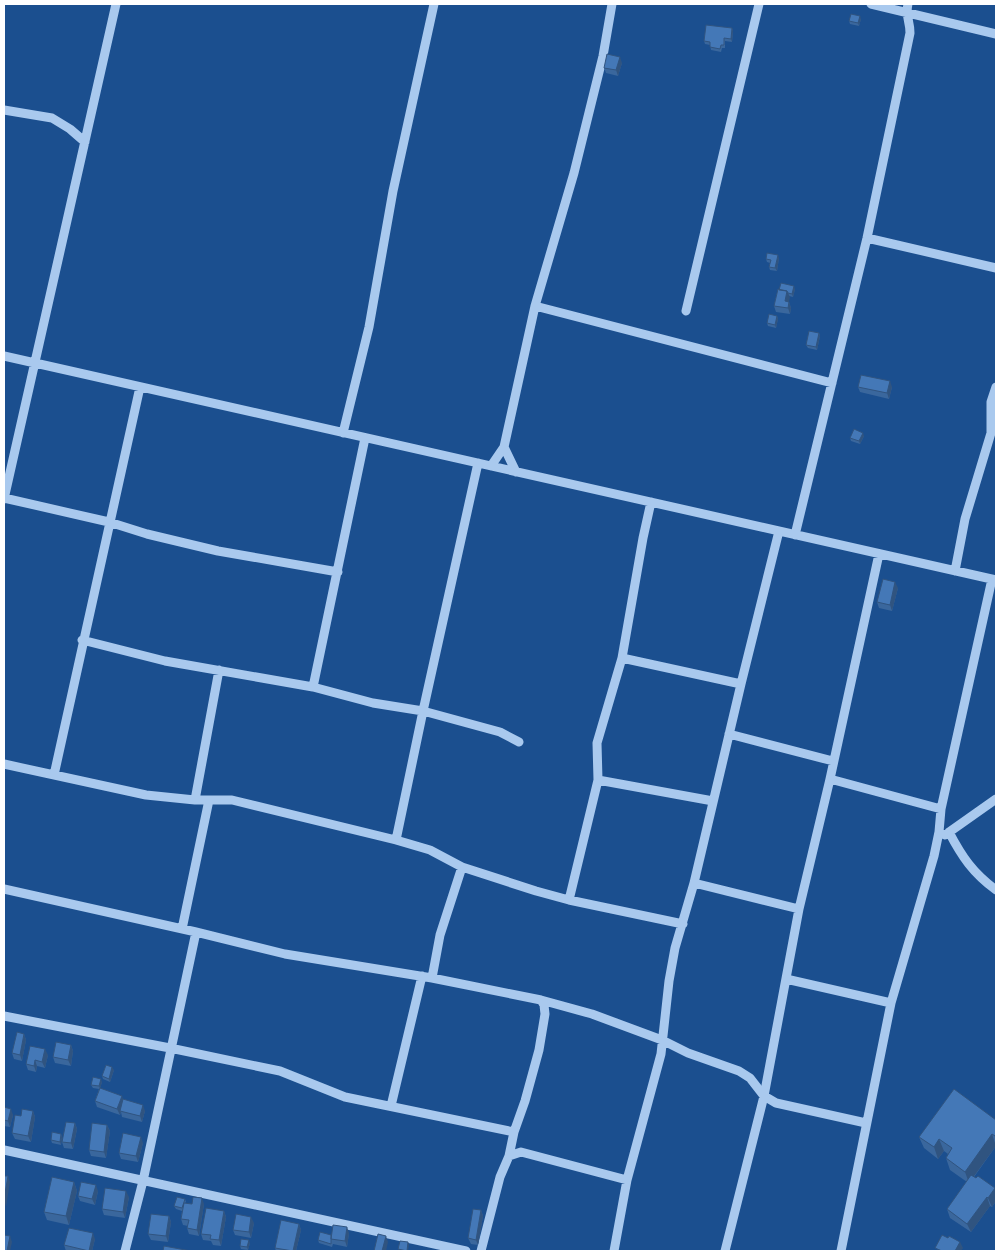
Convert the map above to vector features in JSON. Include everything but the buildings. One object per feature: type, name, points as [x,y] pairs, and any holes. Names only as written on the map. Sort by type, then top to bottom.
[{"type":"street","points":[[116,4],[4,498],[109,522],[147,534],[218,551],[338,572]]},
{"type":"street","points":[[343,433],[369,327],[392,191],[434,4]]},
{"type":"street","points":[[492,466],[504,447],[535,306],[574,172],[603,56],[612,4]]},
{"type":"street","points":[[686,312],[759,4]]},
{"type":"street","points":[[870,4],[907,8],[996,34]]},
{"type":"street","points":[[795,535],[867,238],[910,32],[907,8]]},
{"type":"street","points":[[4,110],[52,118],[70,129],[85,142]]},
{"type":"street","points":[[867,238],[996,268]]},
{"type":"street","points":[[535,306],[832,383]]},
{"type":"street","points":[[4,356],[994,579],[941,809],[938,842],[891,1003],[841,1251]]},
{"type":"street","points":[[54,775],[82,640],[140,387]]},
{"type":"street","points":[[955,571],[965,519],[991,433],[991,402],[996,387]]},
{"type":"street","points":[[313,687],[365,438]]},
{"type":"street","points":[[504,447],[516,472]]},
{"type":"street","points":[[396,840],[478,463]]},
{"type":"street","points":[[569,900],[598,780],[597,743],[622,658],[642,538],[651,502]]},
{"type":"street","points":[[614,1251],[627,1180],[662,1054],[669,981],[675,948],[694,883],[779,531]]},
{"type":"street","points":[[725,1251],[764,1096],[798,910],[830,779],[879,554]]},
{"type":"street","points":[[82,640],[164,661],[313,687],[373,703],[423,712],[500,732],[519,742]]},
{"type":"street","points":[[622,658],[741,684]]},
{"type":"street","points":[[195,800],[219,670]]},
{"type":"street","points":[[729,734],[833,761]]},
{"type":"street","points":[[4,764],[146,795],[195,800],[232,800],[430,850],[462,867],[569,900],[683,924]]},
{"type":"street","points":[[830,779],[941,809]]},
{"type":"street","points":[[598,780],[713,801]]},
{"type":"street","points":[[938,842],[948,832],[996,799]]},
{"type":"street","points":[[182,929],[209,800]]},
{"type":"street","points":[[948,832],[965,861],[982,879],[996,890]]},
{"type":"street","points":[[432,978],[440,935],[462,867]]},
{"type":"street","points":[[694,883],[798,910]]},
{"type":"street","points":[[4,889],[285,954],[422,976],[541,1000],[592,1014],[662,1040],[688,1053],[739,1071],[750,1078],[764,1096],[776,1103],[866,1123]]},
{"type":"street","points":[[125,1251],[143,1181],[196,932]]},
{"type":"street","points":[[391,1106],[422,976]]},
{"type":"street","points":[[786,979],[891,1003]]},
{"type":"street","points":[[481,1251],[500,1177],[509,1156],[539,1050],[545,1014],[544,1005],[541,1000]]},
{"type":"street","points":[[4,1016],[280,1071],[345,1097],[391,1106],[513,1137],[521,1152]]},
{"type":"street","points":[[4,1150],[466,1251]]},
{"type":"street","points":[[509,1156],[521,1152],[627,1180]]}]
